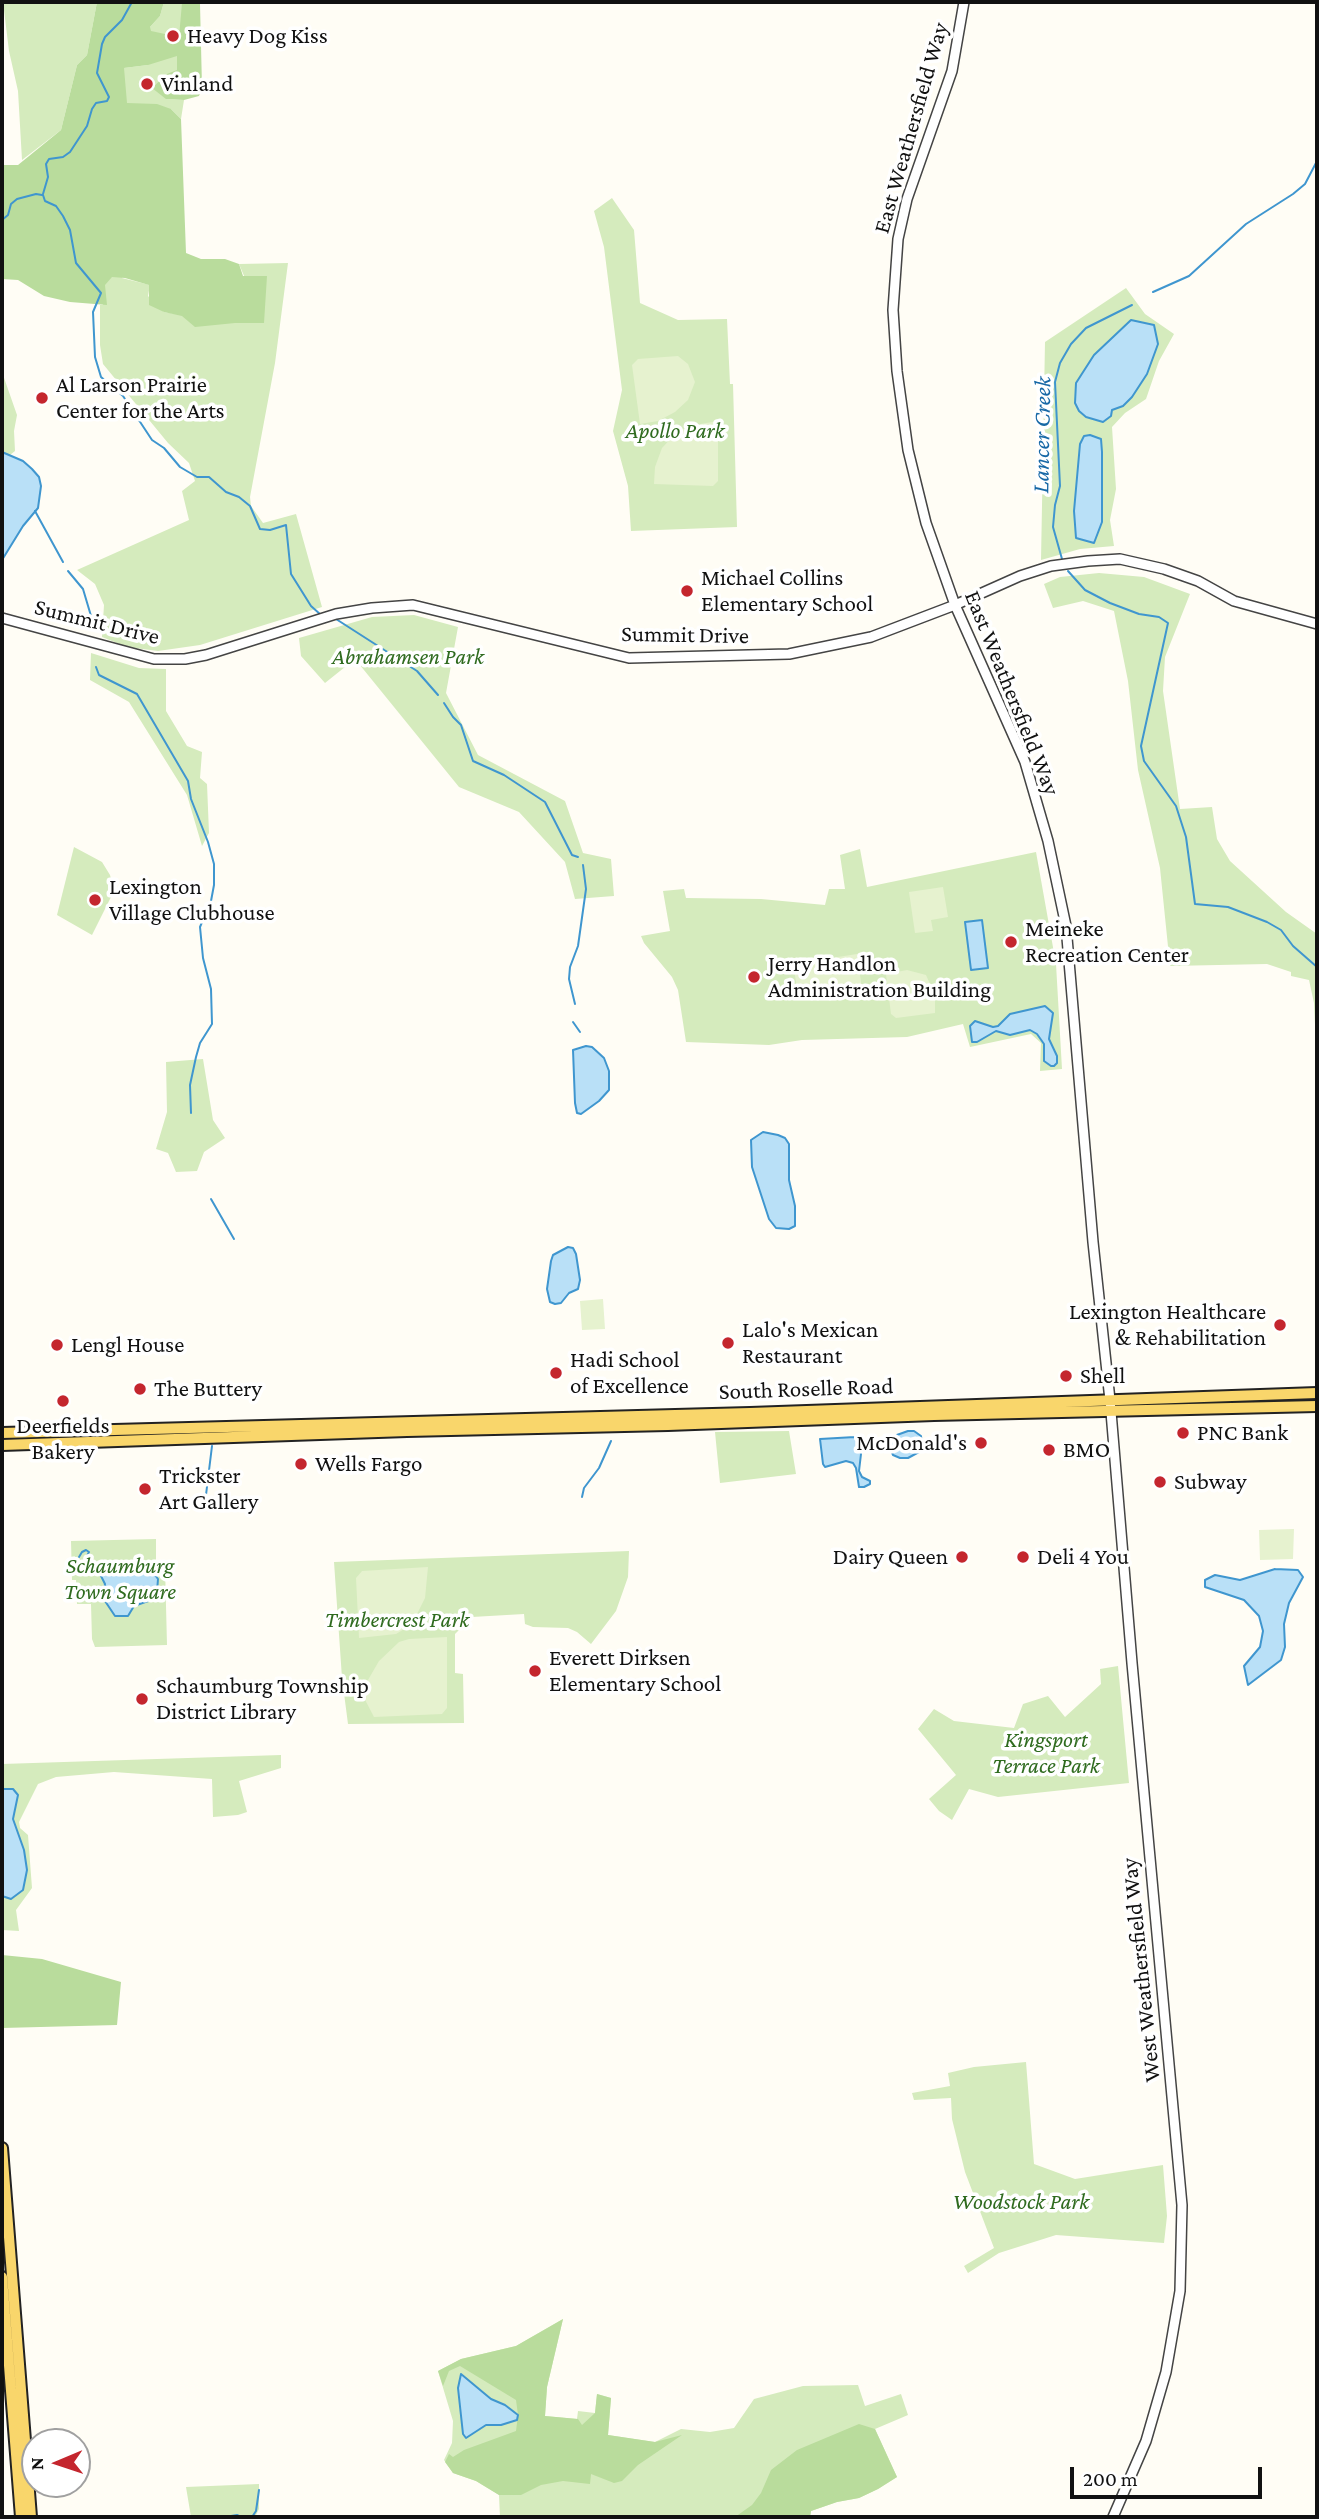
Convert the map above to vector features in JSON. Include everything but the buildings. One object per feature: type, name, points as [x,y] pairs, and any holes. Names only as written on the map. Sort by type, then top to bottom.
[{"type":"main road","name":"South Roselle Road","points":[[2,1445],[1111,1405],[1317,1394]]},
{"type":"main road","name":"South Roselle Road","points":[[2,1433],[1111,1405],[1317,1405]]},
{"type":"main road","points":[[2,2148],[31,2517]]},
{"type":"main road","points":[[2,2277],[21,2517]]},
{"type":"street","name":"East Weathersfield Way","points":[[964,2],[952,71],[907,199],[898,239],[893,310],[897,372],[908,450],[926,523],[955,605],[1025,762],[1048,841],[1066,926],[1093,1242],[1111,1405]]},
{"type":"street","name":"Summit Drive","points":[[2,618],[154,659],[185,659],[206,655],[336,614],[412,605],[629,658],[789,654],[871,637],[1051,566],[1120,559],[1164,569],[1198,581],[1234,601],[1317,624]]},
{"type":"street","name":"West Weathersfield Way","points":[[1111,1405],[1129,1636],[1182,2205],[1180,2291],[1167,2365],[1146,2441],[1113,2517]]},
{"type":"green space","points":[[3,2],[97,2],[87,55],[77,65],[61,130],[22,160],[18,91],[9,51]]},
{"type":"green space","points":[[97,2],[164,2],[160,16],[150,27],[151,31],[179,37],[182,3],[200,4],[202,87],[199,96],[184,100],[166,99],[152,88],[167,74],[177,70],[177,56],[148,65],[124,68],[127,103],[157,104],[171,109],[181,119],[186,253],[201,259],[225,259],[239,264],[243,276],[267,276],[264,323],[195,327],[182,316],[149,305],[149,285],[125,278],[112,277],[105,285],[107,305],[70,302],[44,296],[18,280],[2,279],[2,165],[18,165],[61,130],[77,65],[87,55]]},
{"type":"green space","points":[[164,2],[186,2],[177,70],[166,99],[184,100],[181,119],[171,109],[122,278],[150,285],[148,296],[164,312],[235,323],[264,323],[239,264],[288,263],[275,363],[250,497],[251,506],[263,523],[296,514],[322,607],[200,645],[158,651],[127,647],[102,637],[104,605],[95,584],[77,570],[189,520],[182,491],[195,481],[189,463],[168,443],[103,364],[100,345],[100,305],[103,305],[124,68],[148,65],[150,27],[160,16]]},
{"type":"green space","name":"Apollo Park","points":[[612,198],[634,230],[640,303],[678,320],[727,319],[730,384],[733,384],[737,527],[631,531],[628,486],[613,431],[622,390],[604,247],[594,211]]},
{"type":"green space","points":[[1126,288],[1145,314],[1174,334],[1159,361],[1146,399],[1125,413],[1112,427],[1116,489],[1110,520],[1114,546],[1080,549],[1041,560],[1045,342]]},
{"type":"green space","points":[[678,356],[688,364],[695,382],[688,400],[675,412],[658,421],[640,424],[632,365],[638,359]]},
{"type":"green space","points":[[2,372],[17,415],[14,431],[15,451],[10,455],[2,452]]},
{"type":"green space","points":[[718,421],[718,481],[713,486],[654,484],[655,467],[662,448],[674,435],[689,426]]},
{"type":"green space","points":[[1099,573],[1144,577],[1190,594],[1165,657],[1163,691],[1180,809],[1212,807],[1217,839],[1230,861],[1286,912],[1317,934],[1317,1068],[1314,1003],[1309,980],[1291,976],[1291,972],[1267,964],[1170,966],[1160,868],[1138,770],[1128,681],[1114,611],[1083,601],[1053,608],[1044,584],[1060,577]]},
{"type":"green space","name":"Abrahamsen Park","points":[[414,615],[458,627],[446,693],[478,755],[565,801],[583,853],[611,859],[614,896],[575,899],[565,862],[519,812],[459,787],[355,659],[325,683],[301,656],[299,638],[372,617]]},
{"type":"green space","points":[[91,653],[139,668],[166,669],[166,711],[187,746],[202,752],[200,778],[207,784],[209,833],[202,846],[187,795],[129,702],[90,680]]},
{"type":"green space","points":[[74,847],[102,862],[113,886],[111,897],[92,935],[57,915]]},
{"type":"green space","points":[[860,849],[867,887],[1036,852],[1056,964],[1062,1069],[1040,1071],[1041,1043],[1031,1034],[970,1047],[963,1024],[907,1037],[802,1040],[769,1045],[686,1042],[678,990],[672,977],[641,936],[670,931],[663,891],[684,889],[686,898],[761,899],[825,905],[829,889],[845,889],[840,855]]},
{"type":"green space","points":[[943,887],[948,917],[931,920],[933,931],[915,933],[909,892]]},
{"type":"green space","points":[[857,954],[862,989],[799,999],[793,964]]},
{"type":"green space","points":[[907,970],[926,975],[935,995],[935,1013],[896,1018],[891,1014],[886,974]]},
{"type":"green space","points":[[203,1059],[213,1120],[225,1138],[204,1152],[197,1171],[176,1172],[168,1153],[156,1149],[167,1112],[166,1062]]},
{"type":"green space","points":[[603,1299],[605,1329],[582,1330],[580,1301]]},
{"type":"green space","points":[[789,1431],[796,1474],[720,1483],[715,1432]]},
{"type":"green space","points":[[1294,1529],[1293,1559],[1260,1560],[1259,1530]]},
{"type":"green space","name":"Schaumburg Town Square","points":[[156,1539],[156,1566],[165,1566],[167,1645],[95,1647],[92,1639],[91,1604],[77,1604],[76,1580],[72,1580],[71,1541]]},
{"type":"green space","name":"Timbercrest Park","points":[[629,1551],[628,1577],[616,1611],[591,1644],[568,1628],[533,1627],[525,1624],[524,1614],[472,1617],[455,1634],[455,1673],[463,1674],[464,1723],[348,1724],[334,1562]]},
{"type":"green space","points":[[428,1567],[425,1598],[415,1618],[406,1628],[396,1634],[359,1638],[356,1578],[362,1571]]},
{"type":"green space","points":[[447,1637],[447,1708],[442,1714],[374,1717],[361,1692],[379,1661],[399,1642]]},
{"type":"green space","name":"Kingsport Terrace Park","points":[[1118,1666],[1129,1783],[998,1797],[969,1789],[952,1820],[939,1811],[929,1799],[956,1775],[918,1729],[934,1709],[954,1721],[1014,1728],[1023,1704],[1048,1696],[1065,1717],[1101,1684],[1100,1669]]},
{"type":"green space","points":[[281,1755],[281,1768],[239,1781],[247,1812],[238,1815],[213,1817],[212,1779],[114,1772],[56,1777],[38,1784],[19,1822],[20,1828],[28,1835],[32,1888],[16,1910],[19,1931],[2,1930],[2,1764]]},
{"type":"green space","points":[[2,1955],[42,1959],[121,1982],[117,2025],[2,2028]]},
{"type":"green space","name":"Woodstock Park","points":[[1026,2062],[1034,2164],[1075,2179],[1163,2165],[1167,2216],[1164,2243],[1056,2235],[999,2253],[968,2273],[964,2266],[994,2248],[965,2172],[952,2119],[951,2098],[914,2100],[912,2093],[950,2086],[948,2073],[974,2067]]},
{"type":"green space","points":[[563,2319],[547,2387],[545,2416],[577,2419],[578,2411],[595,2413],[597,2394],[611,2398],[608,2435],[655,2442],[681,2429],[710,2432],[734,2428],[754,2399],[803,2386],[858,2385],[865,2406],[901,2394],[908,2415],[875,2429],[897,2477],[859,2498],[811,2511],[810,2517],[500,2517],[499,2495],[476,2481],[453,2473],[444,2460],[452,2443],[453,2421],[438,2371],[461,2359],[516,2346]]},
{"type":"green space","points":[[563,2319],[547,2387],[545,2416],[578,2419],[582,2425],[595,2413],[597,2394],[611,2398],[608,2435],[655,2442],[682,2435],[638,2465],[622,2481],[614,2483],[591,2474],[590,2484],[563,2481],[541,2485],[521,2495],[499,2495],[476,2481],[453,2473],[445,2462],[449,2454],[453,2457],[464,2450],[516,2431],[516,2400],[460,2366],[449,2371],[443,2386],[438,2371],[461,2359],[516,2346]]},
{"type":"green space","points":[[859,2424],[875,2429],[897,2477],[859,2498],[811,2511],[810,2517],[735,2517],[752,2505],[761,2493],[771,2470],[797,2450]]},
{"type":"green space","points":[[259,2484],[259,2509],[255,2517],[191,2517],[186,2487]]},
{"type":"water","points":[[1131,320],[1154,325],[1158,344],[1147,374],[1132,397],[1123,406],[1112,410],[1111,416],[1103,422],[1086,417],[1075,403],[1076,383],[1094,355]]},
{"type":"water","points":[[1084,436],[1101,439],[1102,452],[1102,522],[1094,543],[1076,538],[1074,511],[1080,444]]},
{"type":"water","points":[[2,452],[23,461],[39,477],[41,486],[38,508],[2,560]]},
{"type":"water","points":[[982,920],[988,968],[971,970],[965,922]]},
{"type":"water","points":[[1045,1006],[1053,1013],[1049,1039],[1057,1056],[1054,1066],[1044,1061],[1044,1044],[1037,1034],[1030,1030],[1010,1035],[996,1031],[972,1042],[970,1026],[975,1021],[998,1026],[1010,1014]]},
{"type":"water","points":[[592,1047],[604,1058],[609,1071],[609,1090],[581,1114],[577,1113],[575,1103],[573,1050]]},
{"type":"water","points":[[763,1132],[785,1138],[789,1144],[789,1180],[795,1206],[795,1226],[789,1229],[776,1228],[769,1219],[752,1167],[751,1140]]},
{"type":"water","points":[[568,1247],[573,1248],[576,1254],[580,1280],[578,1289],[569,1293],[561,1303],[555,1304],[550,1302],[547,1289],[551,1261],[553,1255]]},
{"type":"water","points":[[914,1431],[921,1436],[919,1452],[908,1458],[893,1455],[888,1443],[894,1436]]},
{"type":"water","points":[[855,1437],[861,1454],[859,1471],[862,1477],[870,1481],[870,1484],[864,1487],[859,1487],[853,1463],[846,1461],[825,1467],[823,1464],[820,1439]]},
{"type":"water","points":[[141,1568],[152,1571],[158,1579],[154,1599],[134,1606],[128,1616],[115,1616],[103,1598],[105,1584],[101,1570],[123,1569],[131,1573]]},
{"type":"water","points":[[1275,1569],[1298,1570],[1303,1577],[1289,1603],[1284,1624],[1285,1647],[1281,1660],[1248,1685],[1244,1666],[1260,1647],[1263,1631],[1259,1616],[1244,1600],[1205,1587],[1205,1580],[1215,1575],[1240,1580]]},
{"type":"water","points":[[2,1789],[13,1789],[18,1795],[13,1819],[24,1850],[27,1870],[23,1890],[11,1899],[2,1896]]},
{"type":"water","points":[[461,2374],[491,2399],[518,2415],[517,2420],[501,2425],[486,2425],[466,2438],[463,2434],[458,2388]]},
{"type":"waterway","points":[[43,194],[48,177],[46,164],[49,159],[63,157],[70,152],[87,126],[96,103],[107,101],[109,97],[97,73],[102,44],[105,37],[122,20],[132,2]]},
{"type":"waterway","points":[[1153,292],[1189,276],[1246,224],[1293,194],[1305,184],[1317,161]]},
{"type":"waterway","points":[[2,220],[17,199],[42,195]]},
{"type":"waterway","points":[[43,195],[45,201],[56,206],[63,216],[70,230],[76,263],[101,293],[93,312],[95,357],[101,377],[123,396],[152,440],[164,448],[180,467],[197,477],[209,477],[226,492],[239,497],[250,506],[260,529],[270,530],[286,525],[291,574],[311,606],[321,615]]},
{"type":"waterway","name":"Lancer Creek","points":[[1062,559],[1053,527],[1060,486],[1055,382],[1060,363],[1071,344],[1086,328],[1132,305]]},
{"type":"waterway","points":[[35,511],[63,562]]},
{"type":"waterway","points":[[68,571],[83,589],[94,626]]},
{"type":"waterway","name":"Lancer Creek","points":[[1068,571],[1085,590],[1110,603],[1139,614],[1159,617],[1168,623],[1141,746],[1144,761],[1176,806],[1186,837],[1195,904],[1228,907],[1267,922],[1281,930],[1293,946],[1317,967]]},
{"type":"waterway","points":[[336,619],[417,671],[438,695]]},
{"type":"waterway","points":[[96,667],[99,675],[137,694],[188,781],[191,799],[214,864],[211,901],[200,927],[203,958],[211,989],[212,1024],[200,1043],[196,1057],[190,1085],[191,1113]]},
{"type":"waterway","points":[[444,703],[461,725],[473,761],[504,775],[545,802],[572,855],[578,857]]},
{"type":"waterway","points":[[575,1004],[569,979],[570,967],[578,946],[586,889],[583,865]]},
{"type":"waterway","points":[[573,1022],[580,1032]]},
{"type":"waterway","points":[[211,1199],[234,1239]]},
{"type":"waterway","points":[[582,1497],[584,1488],[599,1468],[611,1441]]},
{"type":"waterway","points":[[205,1503],[212,1446]]},
{"type":"waterway","points":[[79,1557],[86,1550],[89,1552],[85,1560]]},
{"type":"waterway","points":[[86,1573],[89,1564]]},
{"type":"waterway","points":[[252,2517],[256,2511],[259,2490]]},
{"type":"waterway","points":[[225,2517],[241,2517]]},
{"type":"place","name":"Heavy Dog Kiss","points":[[173,36]]},
{"type":"place","name":"Vinland","points":[[147,84]]},
{"type":"place","name":"Al Larson Prairie Center for the Arts","points":[[42,398]]},
{"type":"place","name":"Michael Collins Elementary School","points":[[687,591]]},
{"type":"place","name":"Lexington Village Clubhouse","points":[[95,900]]},
{"type":"place","name":"Meineke Recreation Center","points":[[1011,942]]},
{"type":"place","name":"Jerry Handlon Administration Building","points":[[754,977]]},
{"type":"place","name":"Lexington Healthcare & Rehabilitation","points":[[1280,1325]]},
{"type":"place","name":"Lalo's Mexican Restaurant","points":[[728,1343]]},
{"type":"place","name":"Lengl House","points":[[57,1345]]},
{"type":"place","name":"Hadi School of Excellence","points":[[556,1373]]},
{"type":"place","name":"Shell","points":[[1066,1376]]},
{"type":"place","name":"The Buttery","points":[[140,1389]]},
{"type":"place","name":"Deerfields Bakery","points":[[63,1401]]},
{"type":"place","name":"PNC Bank","points":[[1183,1433]]},
{"type":"place","name":"McDonald's","points":[[981,1443]]},
{"type":"place","name":"BMO","points":[[1049,1450]]},
{"type":"place","name":"Wells Fargo","points":[[301,1464]]},
{"type":"place","name":"Subway","points":[[1160,1482]]},
{"type":"place","name":"Trickster Art Gallery","points":[[145,1489]]},
{"type":"place","name":"Dairy Queen","points":[[962,1557]]},
{"type":"place","name":"Deli 4 You","points":[[1023,1557]]},
{"type":"place","name":"Everett Dirksen Elementary School","points":[[535,1671]]},
{"type":"place","name":"Schaumburg Township District Library","points":[[142,1699]]}]
